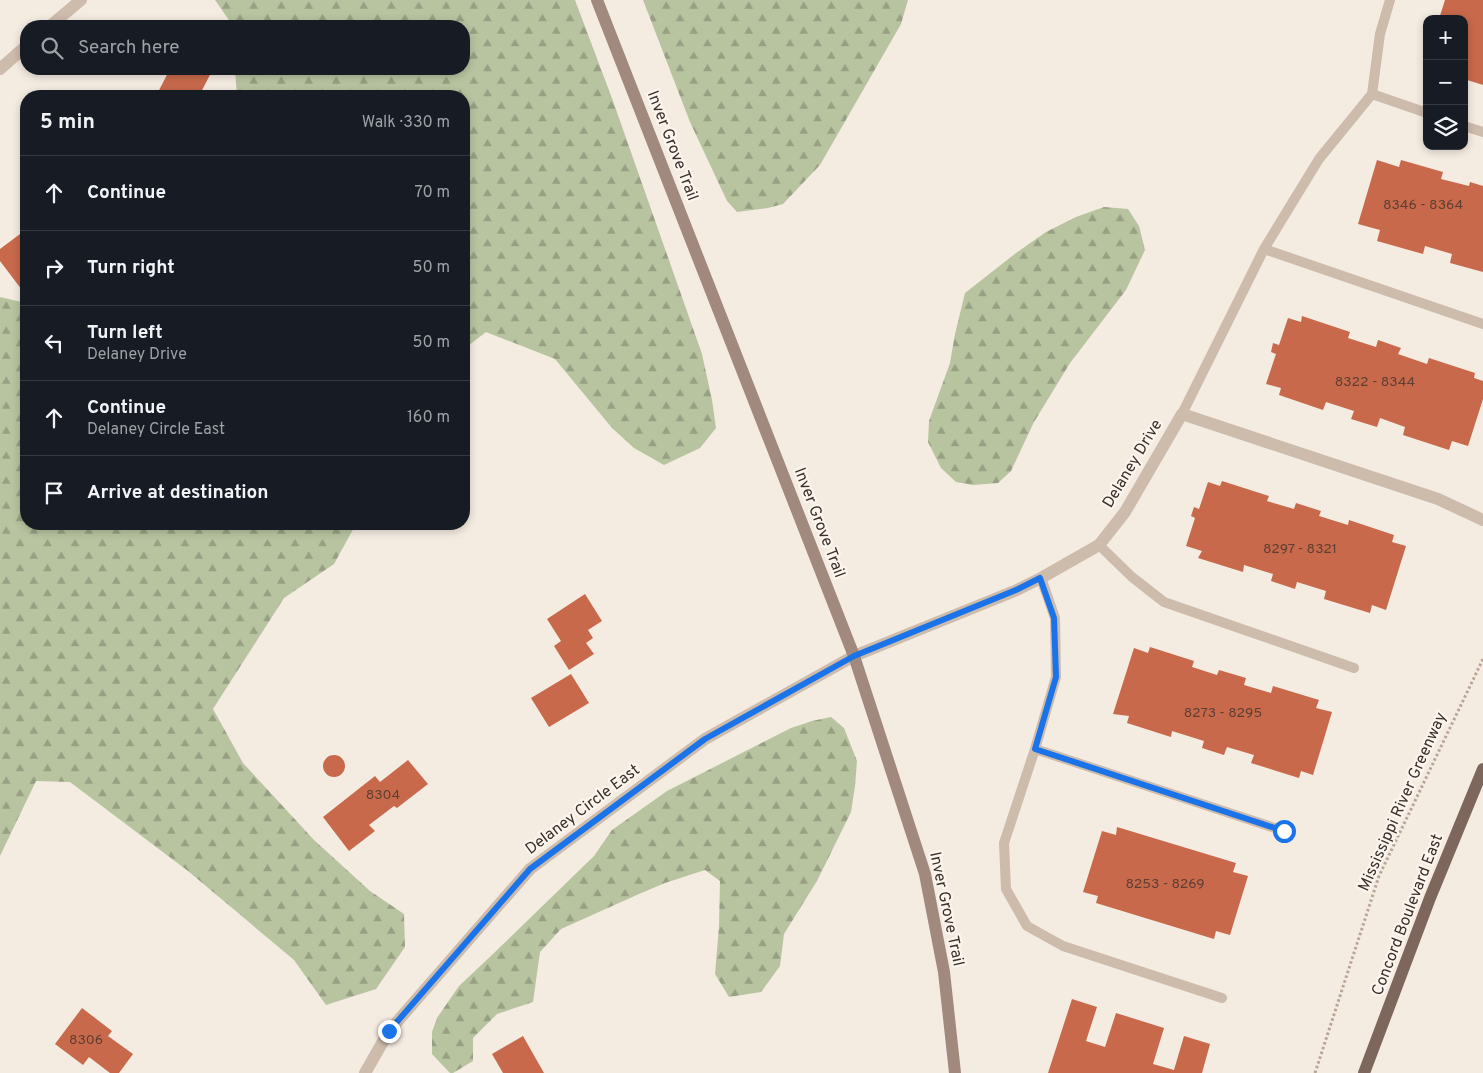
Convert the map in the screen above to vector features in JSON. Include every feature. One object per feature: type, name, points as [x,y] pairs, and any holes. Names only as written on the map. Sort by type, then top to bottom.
[{"type":"main road","name":"Concord Boulevard East","points":[[1364,1073],[1430,898],[1483,769]]},
{"type":"street","points":[[57,20],[81,0]]},
{"type":"street","name":"Inver Grove Trail","points":[[597,0],[854,656],[925,874],[944,972],[956,1073]]},
{"type":"street","points":[[0,69],[20,51]]},
{"type":"street","name":"Delaney Drive","points":[[854,656],[1016,590],[1099,545],[1125,512],[1182,414],[1438,499],[1483,520]]},
{"type":"street","name":"Delaney Circle East","points":[[365,1073],[389,1031],[530,869],[705,739],[854,656]]},
{"type":"lane","points":[[1182,414],[1264,249],[1319,159],[1372,94],[1380,34],[1390,0]]},
{"type":"lane","points":[[1372,94],[1423,112]]},
{"type":"lane","points":[[1468,127],[1483,132]]},
{"type":"lane","points":[[1264,249],[1483,324]]},
{"type":"lane","points":[[1099,545],[1132,577],[1164,602],[1354,668]]},
{"type":"lane","points":[[1040,578],[1054,618],[1056,677],[1004,843],[1006,889],[1027,926],[1063,946],[1222,998]]},
{"type":"lane","points":[[1035,749],[1284,831]]},
{"type":"path","name":"Mississippi River Greenway","points":[[1315,1073],[1379,876],[1483,658]]},
{"type":"green space","points":[[215,0],[575,0],[613,101],[702,354],[716,428],[700,448],[664,465],[634,448],[612,428],[555,359],[486,332],[470,344],[470,90],[237,90],[235,75],[470,75],[470,20],[229,20]]},
{"type":"green space","points":[[643,0],[908,0],[901,24],[820,165],[783,204],[737,212],[727,201],[690,122]]},
{"type":"green space","points":[[1104,207],[1128,209],[1139,226],[1145,250],[1126,290],[1070,363],[1034,422],[1011,471],[998,483],[973,485],[956,482],[941,468],[928,442],[929,421],[950,363],[965,293],[1046,232],[1076,217]]},
{"type":"green space","points":[[0,297],[20,302],[20,530],[353,530],[334,564],[284,598],[213,709],[243,763],[314,840],[370,891],[404,914],[405,947],[376,989],[326,1005],[294,960],[188,871],[70,782],[36,781],[0,856]]},
{"type":"green space","points":[[831,717],[844,728],[857,761],[851,812],[817,881],[784,934],[780,966],[761,992],[729,997],[715,974],[720,881],[705,870],[665,883],[561,929],[540,952],[533,1002],[497,1014],[473,1038],[473,1061],[450,1073],[432,1054],[432,1032],[437,1018],[459,986],[594,856],[612,830],[667,791],[791,728]]},
{"type":"building","points":[[1445,0],[1483,0],[1483,85],[1468,80],[1468,15],[1440,15]]},
{"type":"building","points":[[167,75],[210,75],[202,90],[159,90]]},
{"type":"building","points":[[1377,160],[1399,167],[1401,160],[1443,172],[1441,179],[1469,186],[1470,182],[1483,186],[1483,272],[1450,263],[1452,254],[1425,246],[1423,254],[1377,241],[1380,230],[1358,224]]},
{"type":"building","points":[[20,234],[20,287],[0,261],[0,249]]},
{"type":"building","points":[[1302,316],[1350,332],[1348,338],[1376,347],[1378,340],[1401,348],[1398,354],[1427,364],[1429,358],[1475,373],[1474,378],[1483,381],[1483,399],[1468,446],[1452,441],[1449,450],[1403,435],[1405,427],[1380,418],[1377,427],[1351,419],[1354,411],[1326,402],[1323,410],[1279,395],[1281,388],[1266,384],[1276,354],[1271,352],[1273,343],[1279,345],[1288,318],[1301,322]]},
{"type":"building","points":[[1222,481],[1269,496],[1267,501],[1294,509],[1296,503],[1321,511],[1319,516],[1348,525],[1349,520],[1394,535],[1392,542],[1406,546],[1386,610],[1372,605],[1370,613],[1324,599],[1326,591],[1297,582],[1295,589],[1271,581],[1273,574],[1244,565],[1243,572],[1198,558],[1202,551],[1186,546],[1195,518],[1191,516],[1194,507],[1199,509],[1208,482],[1220,486]]},
{"type":"building","points":[[585,594],[602,621],[588,630],[593,638],[586,643],[594,654],[569,670],[554,646],[561,641],[547,619]]},
{"type":"building","points":[[1150,647],[1194,661],[1192,667],[1217,675],[1219,670],[1246,678],[1244,685],[1271,693],[1273,686],[1319,700],[1316,708],[1332,712],[1313,775],[1301,771],[1299,778],[1251,763],[1254,755],[1227,747],[1224,755],[1202,748],[1204,741],[1172,731],[1171,737],[1127,723],[1129,716],[1113,714],[1134,648],[1148,653]]},
{"type":"building","points":[[571,674],[589,703],[549,727],[531,698]]},
{"type":"building","points":[[334,755],[342,758],[345,766],[342,774],[334,777],[326,774],[323,766],[326,758]]},
{"type":"building","points":[[408,760],[428,784],[397,808],[394,806],[369,825],[375,831],[349,851],[323,817],[375,776],[380,782]]},
{"type":"building","points":[[1117,827],[1236,863],[1233,872],[1248,876],[1230,935],[1216,931],[1214,939],[1096,903],[1098,896],[1083,892],[1102,831],[1116,835]]},
{"type":"building","points":[[1072,999],[1097,1007],[1086,1041],[1105,1047],[1116,1013],[1164,1028],[1153,1064],[1174,1070],[1184,1036],[1210,1044],[1202,1073],[1048,1073]]},
{"type":"building","points":[[82,1008],[112,1031],[108,1036],[133,1054],[119,1073],[110,1073],[89,1057],[83,1065],[55,1044]]},
{"type":"building","points":[[523,1036],[544,1073],[503,1073],[492,1054]]},
{"type":"route","points":[[389,1031],[530,869],[705,739],[854,656],[1016,590],[1040,578],[1054,618],[1056,677],[1035,749],[1284,831]]}]
